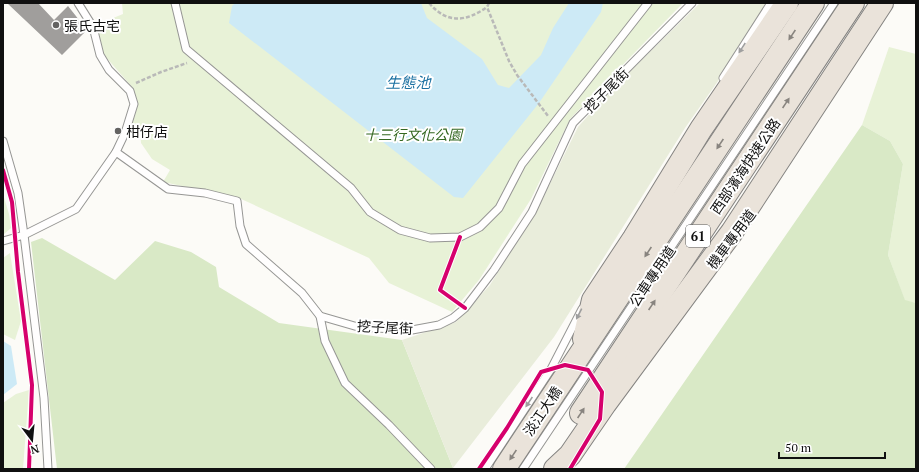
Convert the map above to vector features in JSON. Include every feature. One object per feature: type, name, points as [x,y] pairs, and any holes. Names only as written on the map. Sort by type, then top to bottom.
[{"type":"highway","points":[[581,353],[593,300],[634,238],[701,128],[787,3]]},
{"type":"highway","name":"61","points":[[581,353],[813,3]]},
{"type":"highway","name":"西部濱海快速公路","points":[[544,469],[853,3]]},
{"type":"highway","points":[[555,469],[570,455],[605,404],[732,232],[882,3]]},
{"type":"highway","name":"淡江大橋","points":[[504,469],[581,353]]},
{"type":"lane","points":[[3,241],[24,235],[76,209],[116,152],[125,133],[134,104],[130,91],[109,70],[100,55],[93,27],[78,3]]},
{"type":"lane","points":[[175,3],[186,49],[351,188],[370,212],[400,230],[430,238],[460,237],[480,227],[500,208],[522,164],[648,3]]},
{"type":"lane","name":"挖子尾街","points":[[320,316],[358,328],[412,330],[439,325],[453,318],[465,308],[484,285],[532,212],[574,123],[692,3]]},
{"type":"lane","points":[[717,86],[771,3]]},
{"type":"lane","name":"公車專用道","points":[[523,469],[834,3]]},
{"type":"lane","points":[[3,141],[18,193],[24,235],[44,398],[48,469]]},
{"type":"lane","points":[[116,152],[168,189],[205,193],[237,201],[240,226],[246,244],[302,293],[320,316],[325,341],[344,383],[389,425],[431,469]]},
{"type":"lane","name":"機車專用道","points":[[561,469],[611,399],[772,185]]},
{"type":"lane","points":[[485,469],[551,370],[590,293],[607,266]]},
{"type":"path","points":[[429,3],[444,16],[460,19],[475,15],[487,7],[489,3]]},
{"type":"path","points":[[487,7],[509,61],[517,75],[543,109]]},
{"type":"path","points":[[131,94],[135,83],[161,72],[200,60]]},
{"type":"green space","name":"十三行文化公園","points":[[122,3],[683,3],[570,119],[531,199],[479,280],[452,312],[389,283],[369,258],[239,198],[163,182],[170,170],[152,159],[141,143],[140,128],[132,125],[138,105],[133,88],[104,55],[96,25],[123,14]]},
{"type":"green space","points":[[700,3],[773,3],[685,128],[554,337],[453,468],[402,340],[456,322],[490,285],[540,204],[578,127],[611,90]]},
{"type":"green space","points":[[889,47],[916,54],[916,303],[905,301],[888,255],[903,164],[890,141],[862,125]]},
{"type":"green space","points":[[862,125],[890,141],[903,164],[888,255],[905,300],[916,303],[916,469],[624,469]]},
{"type":"green space","points":[[3,194],[9,214],[11,228],[3,235]]},
{"type":"green space","points":[[42,238],[115,280],[155,241],[191,252],[216,267],[219,287],[279,323],[402,340],[453,468],[57,469],[31,242]]},
{"type":"green space","points":[[10,253],[21,321],[15,340],[3,334],[3,258]]},
{"type":"green space","points":[[29,390],[23,469],[3,469],[3,403],[16,394]]},
{"type":"water","name":"生態池","points":[[235,3],[421,3],[427,18],[482,59],[498,85],[509,88],[541,55],[553,28],[569,3],[603,3],[601,12],[539,103],[463,198],[454,197],[229,23],[232,6]]},
{"type":"water","points":[[3,341],[11,346],[17,384],[3,395]]},
{"type":"building","name":"張氏古宅","points":[[7,3],[38,3],[54,20],[68,6],[87,30],[62,55]]},
{"type":"cycle path","points":[[3,170],[12,202],[18,272],[32,385],[29,469]]},
{"type":"cycle path","points":[[460,237],[440,290],[465,308]]},
{"type":"cycle path","points":[[479,469],[507,428],[541,372],[565,365],[588,370],[602,392],[600,419],[570,469]]},
{"type":"place","name":"張氏古宅","points":[[56,25]]},
{"type":"place","name":"柑仔店","points":[[118,131]]}]
